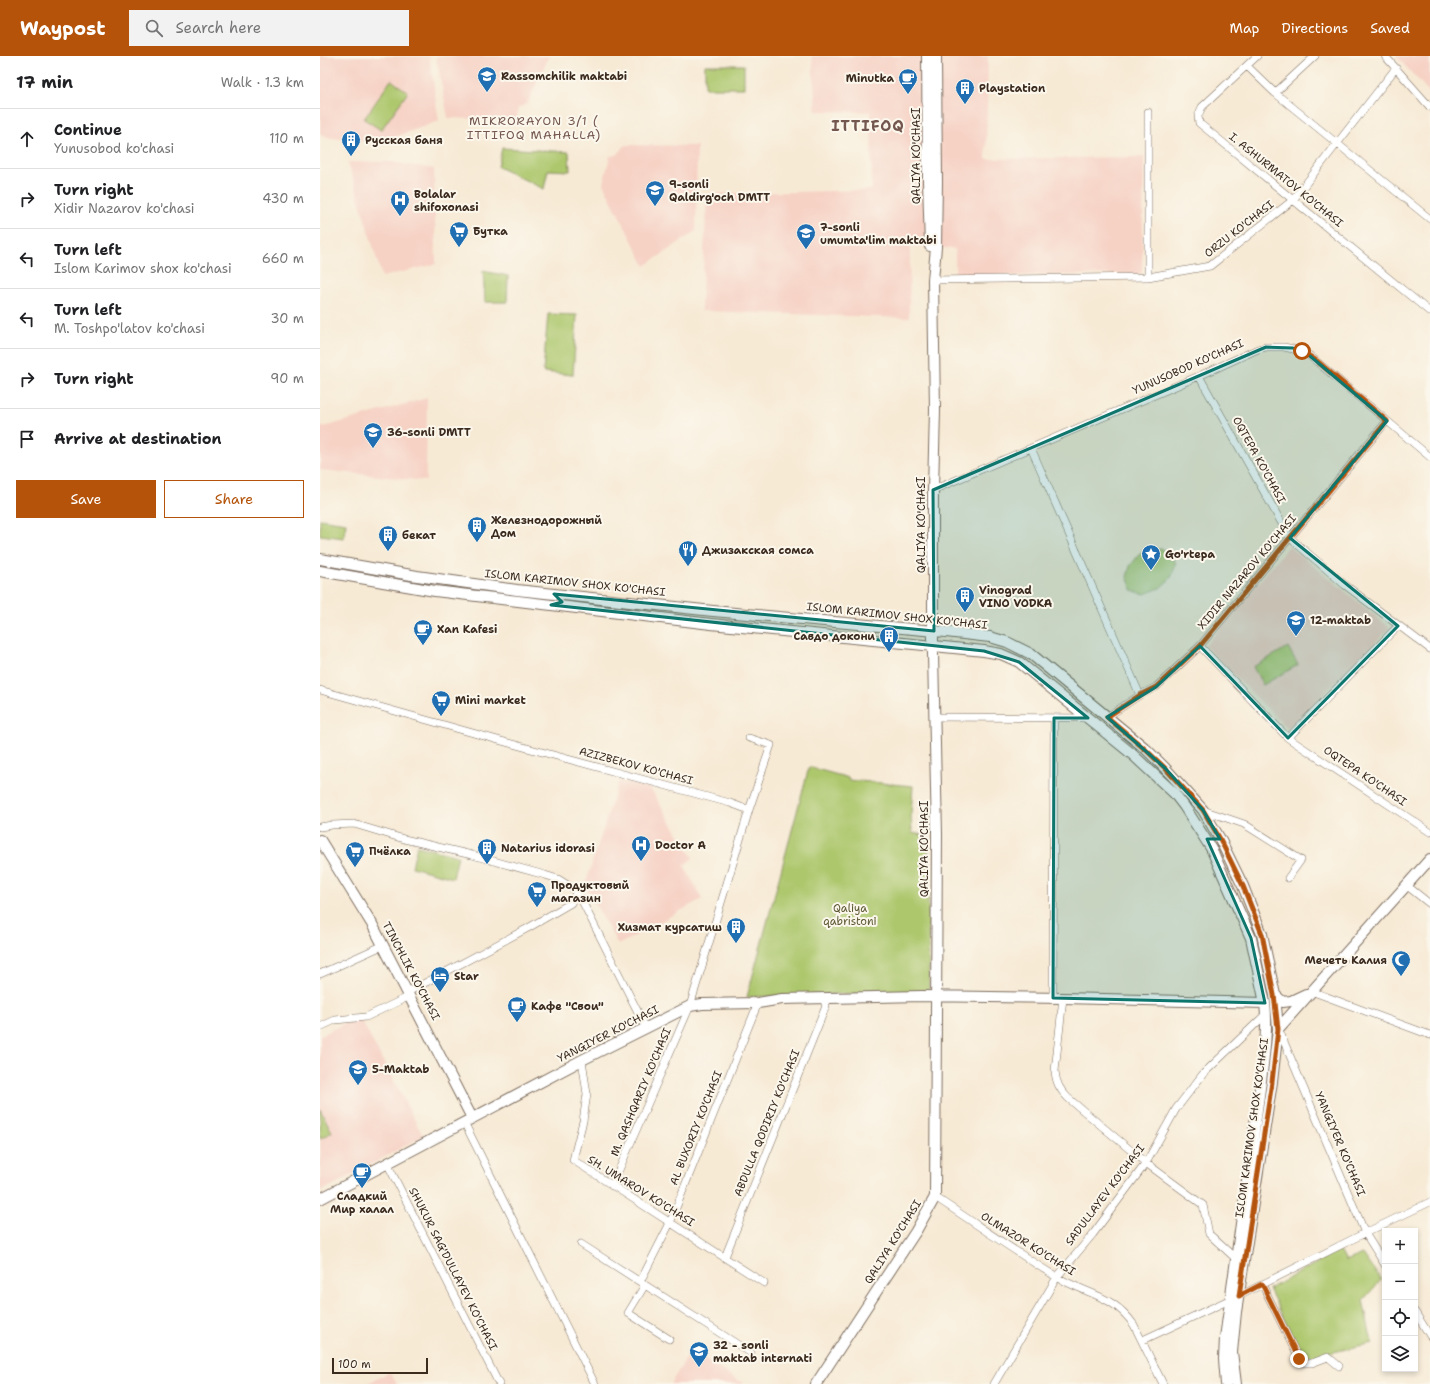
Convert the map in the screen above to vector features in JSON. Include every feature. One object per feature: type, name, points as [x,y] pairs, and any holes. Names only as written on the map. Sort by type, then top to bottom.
[{"type":"main road","name":"QALIYA KO'CHASI","points":[[816,1384],[916,1231],[935,1197],[937,834],[933,645],[933,490],[935,410],[933,280],[929,237],[927,56]]},
{"type":"main road","name":"QALIYA KO'CHASI","points":[[933,280],[936,247],[936,56]]},
{"type":"main road","name":"ISLOM KARIMOV SHOX KO'CHASI","points":[[320,559],[418,576],[554,594],[713,611],[990,637],[1007,642],[1031,654],[1146,750],[1165,768],[1203,810],[1220,839],[1243,886],[1262,934],[1274,995],[1278,1029],[1272,1082],[1248,1206],[1234,1298],[1225,1338],[1224,1359],[1226,1384]]},
{"type":"main road","name":"ISLOM KARIMOV SHOX KO'CHASI","points":[[320,571],[435,591],[551,605],[711,624],[984,651],[1010,657],[1019,662],[1132,754],[1174,793],[1210,846],[1251,938],[1265,1003],[1265,1048],[1248,1206],[1235,1258],[1232,1352],[1236,1384]]},
{"type":"main road","points":[[551,605],[556,602],[556,597],[554,594]]},
{"type":"main road","points":[[1210,846],[1213,840],[1220,839]]},
{"type":"main road","name":"TINCHLIK KO'CHASI","points":[[320,840],[384,945],[409,994],[468,1120]]},
{"type":"main road","points":[[1278,1029],[1430,859]]},
{"type":"main road","points":[[1274,995],[1283,1002],[1291,1001],[1311,991]]},
{"type":"main road","name":"YANGIYER KO'CHASI","points":[[320,1199],[582,1060],[690,1006],[702,1004],[758,1003],[782,999],[935,996],[1265,1003]]},
{"type":"street","name":"I. ASHURMATOV KO'CHASI","points":[[1257,56],[1202,107],[1198,116],[1199,123],[1430,312]]},
{"type":"street","points":[[1275,94],[1315,56]]},
{"type":"street","points":[[1385,56],[1430,107]]},
{"type":"street","points":[[1247,66],[1275,94],[1430,219]]},
{"type":"street","name":"ORZU KO'CHASI","points":[[933,280],[1148,277],[1210,266],[1293,200],[1396,68]]},
{"type":"street","points":[[1148,112],[1148,277]]},
{"type":"street","name":"YUNUSOBOD KO'CHASI","points":[[933,490],[1199,376],[1258,349],[1275,346],[1293,348],[1302,351],[1317,361],[1430,457]]},
{"type":"street","name":"OQTEPA KO'CHASI","points":[[1199,376],[1290,538],[1345,585],[1430,649]]},
{"type":"street","name":"XIDIR NAZAROV KO'CHASI","points":[[1107,717],[1140,695],[1156,687],[1200,646],[1387,421]]},
{"type":"street","points":[[1031,448],[1140,695]]},
{"type":"street","points":[[1288,738],[1398,626]]},
{"type":"street","name":"OQTEPA KO'CHASI","points":[[1200,646],[1288,738],[1430,832]]},
{"type":"street","name":"AZIZBEKOV KO'CHASI","points":[[320,690],[730,803],[749,810]]},
{"type":"street","points":[[935,717],[1088,718]]},
{"type":"street","points":[[1054,718],[1058,998],[1055,1062],[1056,1080],[1068,1098],[1146,1163],[1203,1205],[1209,1234],[1235,1258]]},
{"type":"street","points":[[690,1006],[749,810],[771,745],[749,738]]},
{"type":"street","points":[[1203,810],[1244,824],[1301,860],[1288,878]]},
{"type":"street","points":[[320,827],[354,824],[404,839],[472,855],[558,879],[577,891],[646,1028]]},
{"type":"street","points":[[1406,886],[1430,904]]},
{"type":"street","points":[[320,1027],[335,1020],[366,1017],[571,903],[577,891]]},
{"type":"street","points":[[320,974],[384,945]]},
{"type":"street","points":[[1311,991],[1430,1035]]},
{"type":"street","name":"ABDULLA QODIRIY KO'CHASI","points":[[725,1257],[826,1006],[823,998]]},
{"type":"street","name":"AL BUXORIY KO'CHASI","points":[[669,1339],[628,1313],[670,1223],[758,1003]]},
{"type":"street","name":"M. QASHQARIY KO'CHASI","points":[[612,1186],[690,1006]]},
{"type":"street","name":"SADULLAYEV KO'CHASI","points":[[994,1384],[1057,1277],[1093,1234],[1146,1163],[1176,1109],[1203,1074],[1266,1014]]},
{"type":"street","name":"YANGIYER KO'CHASI","points":[[1278,1029],[1365,1233],[1382,1259]]},
{"type":"street","name":"SH. UMAROV KO'CHASI","points":[[582,1060],[587,1094],[583,1122],[573,1160],[764,1283]]},
{"type":"street","points":[[468,1120],[595,1384]]},
{"type":"street","name":"SHUKUR SAG'DULLAYEV KO'CHASI","points":[[387,1163],[499,1384]]},
{"type":"street","name":"OLMAZOR KO'CHASI","points":[[935,1197],[1057,1277],[1118,1306],[1130,1319],[1143,1340],[1163,1384]]},
{"type":"street","points":[[1143,1340],[1234,1298],[1430,1202]]},
{"type":"street","points":[[581,1244],[751,1354]]},
{"type":"street","points":[[1262,1284],[1299,1359],[1304,1364],[1328,1358],[1339,1366]]},
{"type":"street","points":[[1418,1317],[1430,1336]]},
{"type":"highlighted area","points":[[1266,347],[1293,348],[1310,356],[1387,421],[1290,538],[1398,626],[1288,738],[1200,646],[1156,687],[1107,717],[1165,768],[1203,810],[1220,839],[1207,839],[1251,938],[1265,1003],[1053,998],[1054,718],[1088,718],[1019,662],[984,651],[551,605],[562,602],[554,594],[934,631],[933,490]]},
{"type":"shaded area","points":[[320,56],[429,56],[439,121],[378,143],[325,137],[320,134]]},
{"type":"shaded area","name":"Rassomchilik maktabi","points":[[436,56],[549,56],[527,104],[518,108],[517,118],[513,118],[511,120],[448,118]]},
{"type":"shaded area","points":[[812,56],[988,56],[986,159],[1144,157],[1142,274],[955,276],[955,249],[910,245],[909,318],[701,311],[707,194],[872,190],[871,112],[816,111]]},
{"type":"shaded area","points":[[1396,56],[1430,56],[1430,93]]},
{"type":"shaded area","name":"9-sonli Qaldirg'och DMTT","points":[[625,145],[697,146],[696,231],[645,266],[603,184],[610,156],[618,154]]},
{"type":"shaded area","name":"Bolalar shifoxonasi","points":[[348,162],[390,162],[434,169],[436,264],[382,277]]},
{"type":"shaded area","name":"36-sonli DMTT","points":[[427,398],[426,481],[320,470],[320,428]]},
{"type":"shaded area","name":"12-maktab","points":[[1289,546],[1390,628],[1288,729],[1205,646]]},
{"type":"shaded area","name":"Doctor A","points":[[619,781],[650,788],[693,858],[684,865],[702,899],[618,945],[585,885]]},
{"type":"shaded area","name":"5-Maktab","points":[[359,1016],[423,1136],[322,1191],[320,1187],[320,1036]]},
{"type":"shaded area","name":"32 - sonli maktab internati","points":[[691,1351],[744,1384],[670,1384]]},
{"type":"shaded area","points":[[390,1372],[397,1384],[366,1384]]},
{"type":"green space","points":[[705,65],[744,65],[744,88],[705,88]]},
{"type":"green space","points":[[391,80],[408,92],[381,130],[364,119]]},
{"type":"green space","points":[[502,148],[569,152],[570,171],[548,170],[544,189],[498,167]]},
{"type":"green space","points":[[483,271],[508,276],[507,302],[485,302]]},
{"type":"green space","points":[[548,314],[577,315],[573,375],[543,372]]},
{"type":"green space","points":[[320,519],[346,523],[344,538],[320,535]]},
{"type":"green space","name":"Go'rtepa","points":[[1162,549],[1172,554],[1176,564],[1171,578],[1160,588],[1145,594],[1133,591],[1127,577],[1130,566],[1142,551]]},
{"type":"green space","points":[[1288,647],[1298,665],[1263,685],[1253,667]]},
{"type":"green space","name":"Qaliya qabristoni","points":[[809,767],[849,778],[848,780],[913,786],[911,815],[912,833],[928,836],[929,991],[747,997]]},
{"type":"green space","points":[[417,846],[458,856],[453,878],[412,867]]},
{"type":"green space","points":[[320,1109],[332,1132],[320,1139]]},
{"type":"green space","points":[[1340,1250],[1346,1261],[1363,1254],[1381,1280],[1363,1300],[1372,1343],[1304,1359],[1269,1289]]},
{"type":"place","name":"Rassomchilik maktabi","points":[[487,93]]},
{"type":"place","name":"Minutka","points":[[908,95]]},
{"type":"place","name":"Playstation","points":[[965,105]]},
{"type":"place","name":"Русская баня","points":[[351,157]]},
{"type":"place","name":"9-sonli Qaldirg'och DMTT","points":[[655,207]]},
{"type":"place","name":"Bolalar shifoxonasi","points":[[400,217]]},
{"type":"place","name":"Бутка","points":[[459,248]]},
{"type":"place","name":"7-sonli umumta'lim maktabi","points":[[806,250]]},
{"type":"place","name":"36-sonli DMTT","points":[[373,449]]},
{"type":"place","name":"Железнодорожный Дом","points":[[477,543]]},
{"type":"place","name":"бекат","points":[[388,552]]},
{"type":"place","name":"Джизакская сомса","points":[[688,567]]},
{"type":"place","name":"Go'rtepa","points":[[1151,571]]},
{"type":"place","name":"Vinograd VINO VODKA","points":[[965,613]]},
{"type":"place","name":"12-maktab","points":[[1296,637]]},
{"type":"place","name":"Xan Kafesi","points":[[423,646]]},
{"type":"place","name":"Савдо докони","points":[[889,653]]},
{"type":"place","name":"Mini market","points":[[441,717]]},
{"type":"place","name":"Doctor A","points":[[641,862]]},
{"type":"place","name":"Natarius idorasi","points":[[487,865]]},
{"type":"place","name":"Пчёлка","points":[[355,868]]},
{"type":"place","name":"Продуктовый магазин","points":[[537,908]]},
{"type":"place","name":"Хизмат курсатиш","points":[[736,944]]},
{"type":"place","name":"Мечеть Калия","points":[[1401,977]]},
{"type":"place","name":"Star","points":[[440,993]]},
{"type":"place","name":"Кафе \"Свои\"","points":[[517,1023]]},
{"type":"place","name":"5-Maktab","points":[[358,1086]]},
{"type":"place","name":"Сладкий Мир халал","points":[[362,1189]]},
{"type":"place","name":"32 - sonli maktab internati","points":[[699,1368]]},
{"type":"district","name":"ITTIFOQ","points":[[868,126]]},
{"type":"district","name":"MIKRORAYON 3/1 ( ITTIFOQ MAHALLA)","points":[[534,128]]},
{"type":"route","points":[[1299,1359],[1262,1284],[1239,1296],[1272,1082],[1278,1029],[1274,995],[1262,934],[1243,886],[1220,839],[1203,810],[1165,768],[1107,717],[1140,695],[1156,687],[1200,646],[1387,421],[1317,361],[1302,351]]}]
